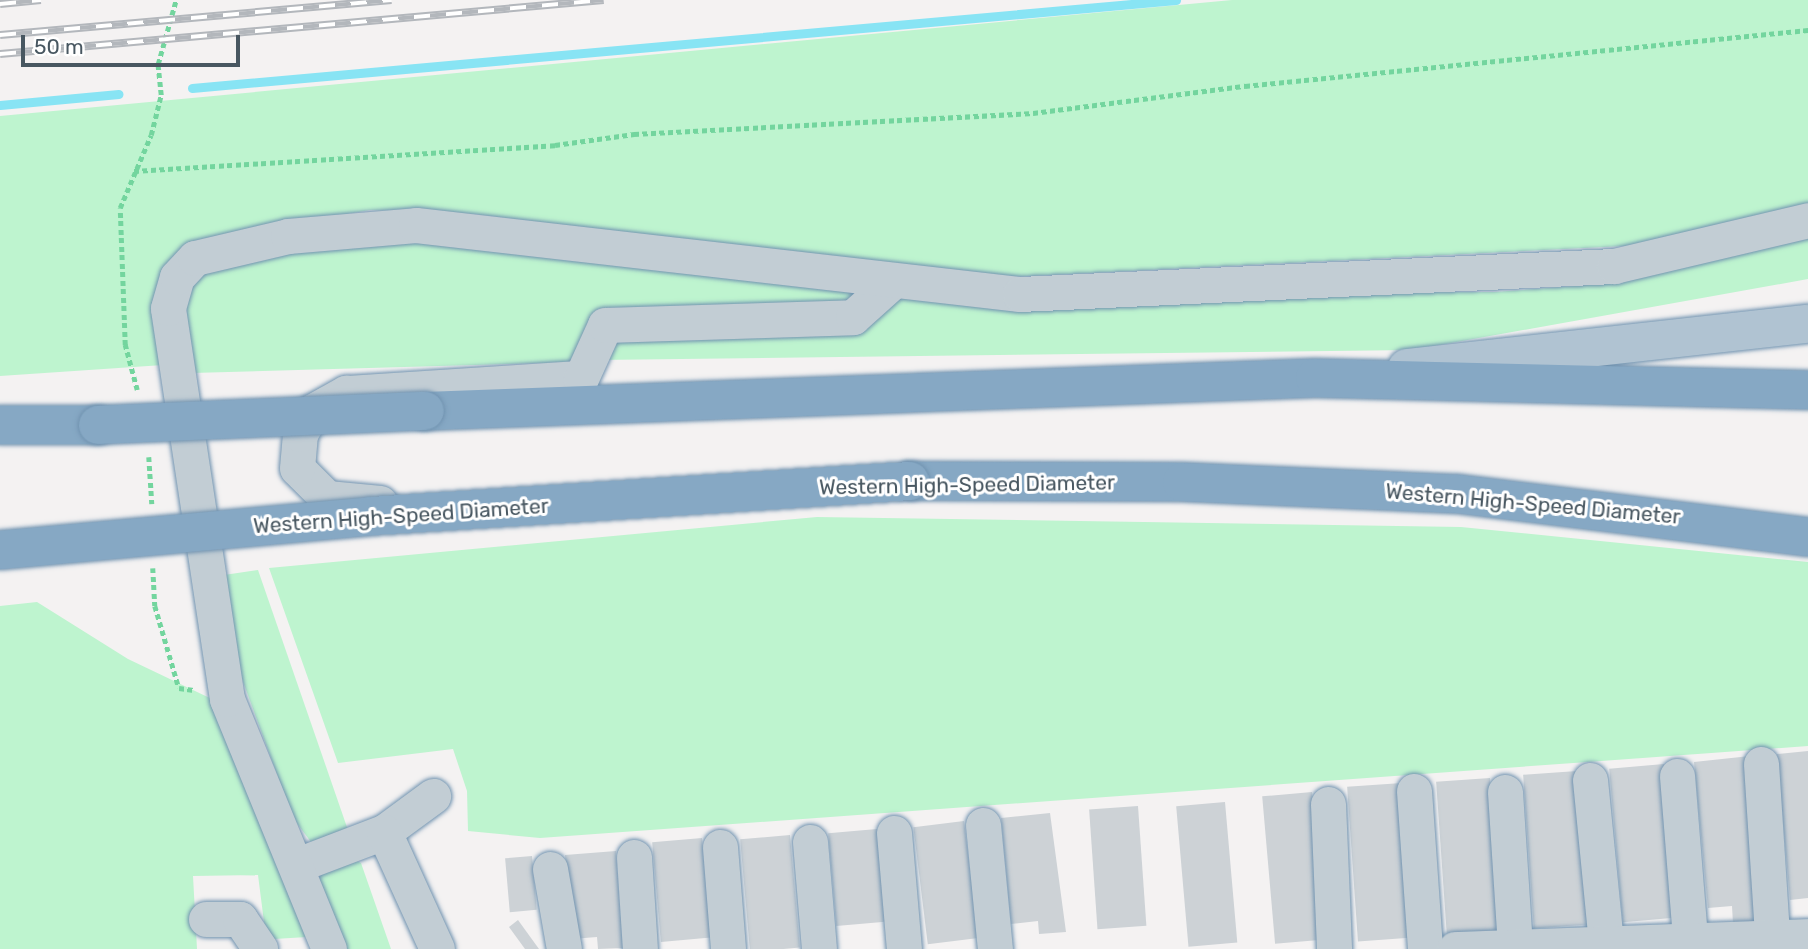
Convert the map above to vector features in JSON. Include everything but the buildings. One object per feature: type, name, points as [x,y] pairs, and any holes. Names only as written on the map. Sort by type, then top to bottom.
[{"type":"highway","points":[[0,425],[98,425],[879,390],[1314,378],[1808,390]]},
{"type":"highway","name":"Western High-Speed Diameter","points":[[0,550],[386,515],[910,481],[1182,482],[1458,494],[1808,537]]},
{"type":"main road","points":[[1314,378],[1808,324]]},
{"type":"main road","points":[[0,444],[98,425]]},
{"type":"lane","points":[[324,948],[297,865],[227,699],[168,308],[177,277],[195,258],[381,224],[1020,294],[1564,271],[1662,257],[1808,220]]},
{"type":"lane","points":[[520,492],[353,505],[327,498],[297,468],[300,434],[313,411],[346,393],[581,378],[605,325],[853,317],[892,282]]},
{"type":"lane","points":[[1761,764],[1772,936]]},
{"type":"lane","points":[[1677,776],[1690,939]]},
{"type":"lane","points":[[1590,780],[1606,943]]},
{"type":"lane","points":[[1415,791],[1425,949]]},
{"type":"lane","points":[[1505,792],[1515,946]]},
{"type":"lane","points":[[297,865],[384,832],[433,796]]},
{"type":"lane","points":[[1328,804],[1334,949]]},
{"type":"lane","points":[[983,825],[995,949]]},
{"type":"lane","points":[[384,832],[437,949]]},
{"type":"lane","points":[[894,833],[904,949]]},
{"type":"lane","points":[[810,842],[819,949]]},
{"type":"lane","points":[[720,847],[728,949]]},
{"type":"lane","points":[[634,857],[640,949]]},
{"type":"lane","points":[[550,869],[564,949]]},
{"type":"lane","points":[[206,919],[240,919],[260,949]]},
{"type":"lane","points":[[1455,949],[1808,936]]},
{"type":"path","points":[[134,171],[555,145],[634,134],[1033,113],[1257,84],[1808,30]]},
{"type":"green space","points":[[1232,0],[1808,0],[1808,205],[1645,245],[990,278],[473,214],[370,210],[203,239],[163,365],[0,376],[0,116]]},
{"type":"green space","points":[[374,237],[870,291],[852,309],[601,317],[579,362],[192,373],[185,296],[204,270]]},
{"type":"green space","points":[[1808,239],[1808,279],[1412,350],[598,360],[611,334],[893,294],[1494,292],[1602,284]]},
{"type":"green space","points":[[817,517],[1461,527],[1808,562],[1808,746],[540,838],[468,831],[467,791],[453,749],[338,763],[269,568]]},
{"type":"green space","points":[[258,570],[349,833],[314,846],[293,818],[238,668],[224,575]]},
{"type":"green space","points":[[37,602],[128,659],[216,701],[307,937],[274,939],[265,930],[258,875],[193,876],[197,949],[0,949],[0,606]]},
{"type":"green space","points":[[351,858],[361,863],[391,949],[344,949],[318,882],[324,867]]},
{"type":"waterway","points":[[192,88],[1176,0]]},
{"type":"waterway","points":[[0,105],[118,94]]},
{"type":"railway","points":[[0,4],[41,0]]},
{"type":"railway","points":[[0,35],[391,0]]},
{"type":"railway","points":[[0,54],[604,0]]}]
